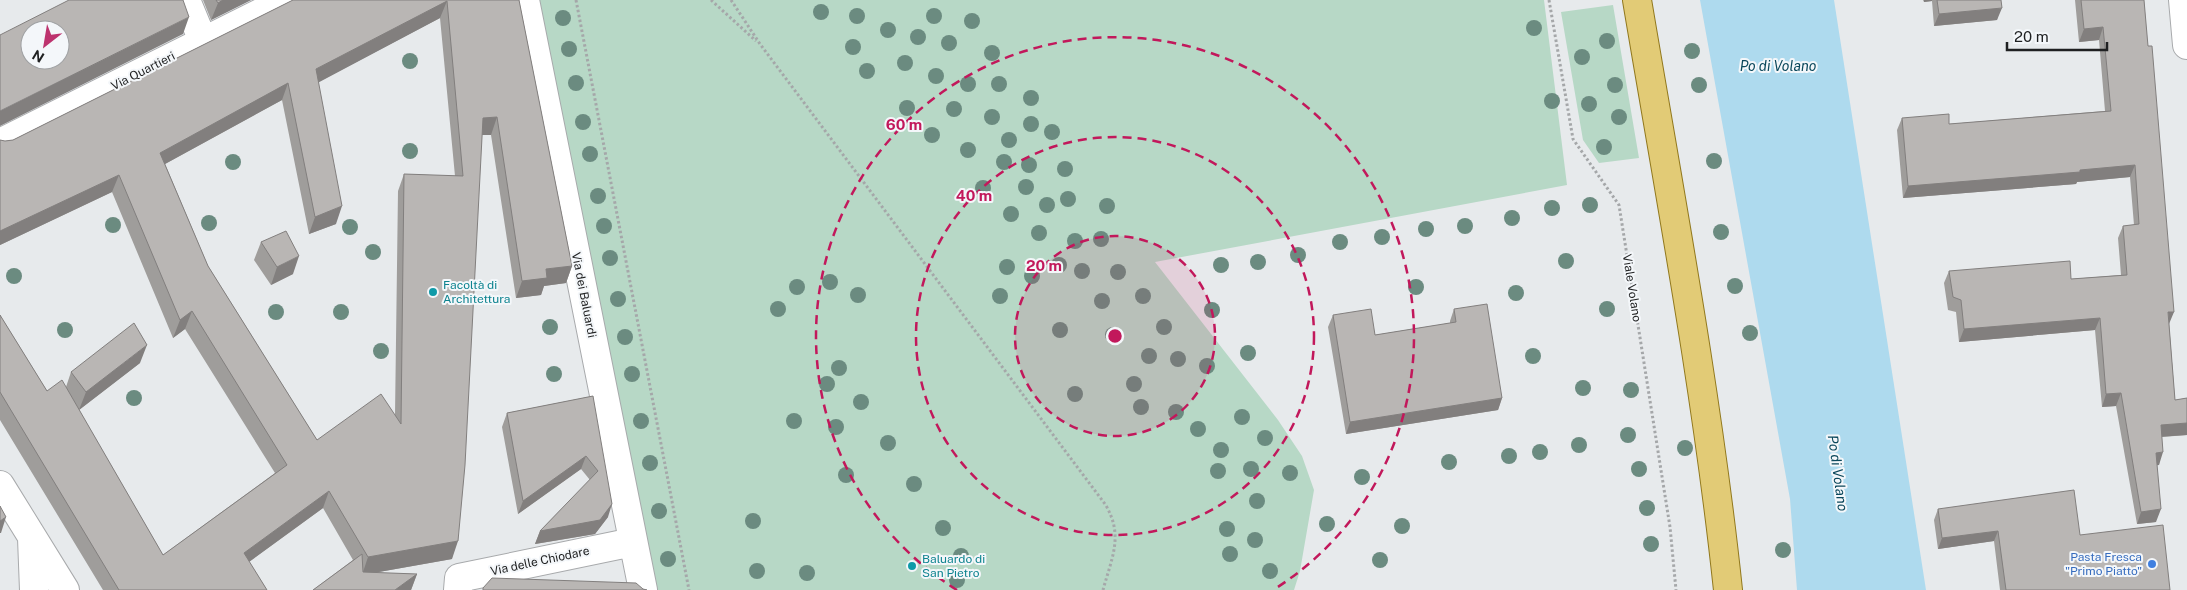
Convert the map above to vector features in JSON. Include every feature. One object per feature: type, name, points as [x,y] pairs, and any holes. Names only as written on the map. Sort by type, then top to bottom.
[{"type":"main road","points":[[1637,0],[1704,398],[1715,471],[1728,590]]},
{"type":"street","points":[[186,0],[203,41]]},
{"type":"street","name":"Via Quartieri","points":[[0,144],[286,0]]},
{"type":"street","name":"Via dei Baluardi","points":[[525,0],[643,590]]},
{"type":"street","points":[[2182,0],[2187,45]]},
{"type":"street","points":[[0,484],[65,590]]},
{"type":"street","points":[[32,537],[34,590]]},
{"type":"street","name":"Via delle Chiodare","points":[[458,590],[459,578],[633,542]]},
{"type":"path","points":[[576,0],[689,590]]},
{"type":"path","points":[[712,0],[760,44]]},
{"type":"path","points":[[731,0],[760,44],[1105,504],[1115,526],[1115,538],[1103,590]]},
{"type":"path","name":"Viale Volano","points":[[1549,0],[1573,139],[1619,205],[1670,527],[1676,590]]},
{"type":"green space","points":[[533,0],[1544,0],[1567,185],[1155,262],[1278,420],[1302,456],[1314,490],[1300,571],[1294,590],[649,590]]},
{"type":"green space","points":[[1613,5],[1639,158],[1599,163],[1583,140],[1561,12]]},
{"type":"water","name":"Po di Volano","points":[[1700,0],[1834,0],[1926,590],[1797,590],[1790,499]]},
{"type":"building","points":[[69,0],[183,0],[189,17],[0,111],[0,35],[20,25],[20,70],[70,70],[70,20],[30,20]]},
{"type":"building","name":"Facoltà di Architettura","points":[[293,0],[519,0],[572,266],[546,269],[547,278],[522,281],[497,117],[483,118],[465,465],[458,541],[368,557],[329,491],[244,553],[267,590],[119,590],[0,392],[0,315],[47,391],[62,380],[163,555],[287,465],[192,311],[180,320],[119,175],[0,231],[0,140],[13,140]],"holes":[[[447,1],[463,176],[404,174],[401,424],[381,394],[317,440],[208,266],[160,153],[288,83],[315,217],[342,206],[316,69]]]},
{"type":"building","points":[[1937,0],[2001,0],[2002,8],[1939,14]]},
{"type":"building","points":[[2081,0],[2144,0],[2148,46],[2152,46],[2174,312],[2168,312],[2175,400],[2187,398],[2187,423],[2161,425],[2163,452],[2156,453],[2161,509],[2141,512],[2121,393],[2106,394],[2100,318],[1964,329],[1961,300],[1953,297],[1949,271],[2070,261],[2071,279],[2127,275],[2123,226],[2139,224],[2135,165],[2080,170],[2080,172],[1908,186],[1902,118],[1949,114],[1949,124],[2111,111],[2103,27],[2084,29]]},
{"type":"building","points":[[286,231],[299,256],[277,267],[261,242]]},
{"type":"building","points":[[1487,304],[1502,398],[1350,422],[1333,315],[1371,309],[1375,335],[1456,322],[1454,309]]},
{"type":"building","points":[[134,323],[147,345],[86,392],[71,372]]},
{"type":"building","points":[[593,396],[612,504],[600,520],[540,531],[598,471],[586,456],[523,501],[507,413]]},
{"type":"building","points":[[2074,490],[2080,535],[2163,525],[2170,590],[2006,590],[1998,531],[1942,538],[1938,509]]},
{"type":"building","points":[[0,506],[6,517],[0,521]]},
{"type":"building","points":[[362,554],[363,572],[417,574],[395,590],[313,590]]},
{"type":"building","points":[[492,578],[636,583],[647,590],[483,590]]},
{"type":"place","name":"Facoltà di Architettura","points":[[433,292]]},
{"type":"place","name":"Pasta Fresca \"Primo Piatto\"","points":[[2152,564]]},
{"type":"place","name":"Baluardo di San Pietro","points":[[912,566]]}]
